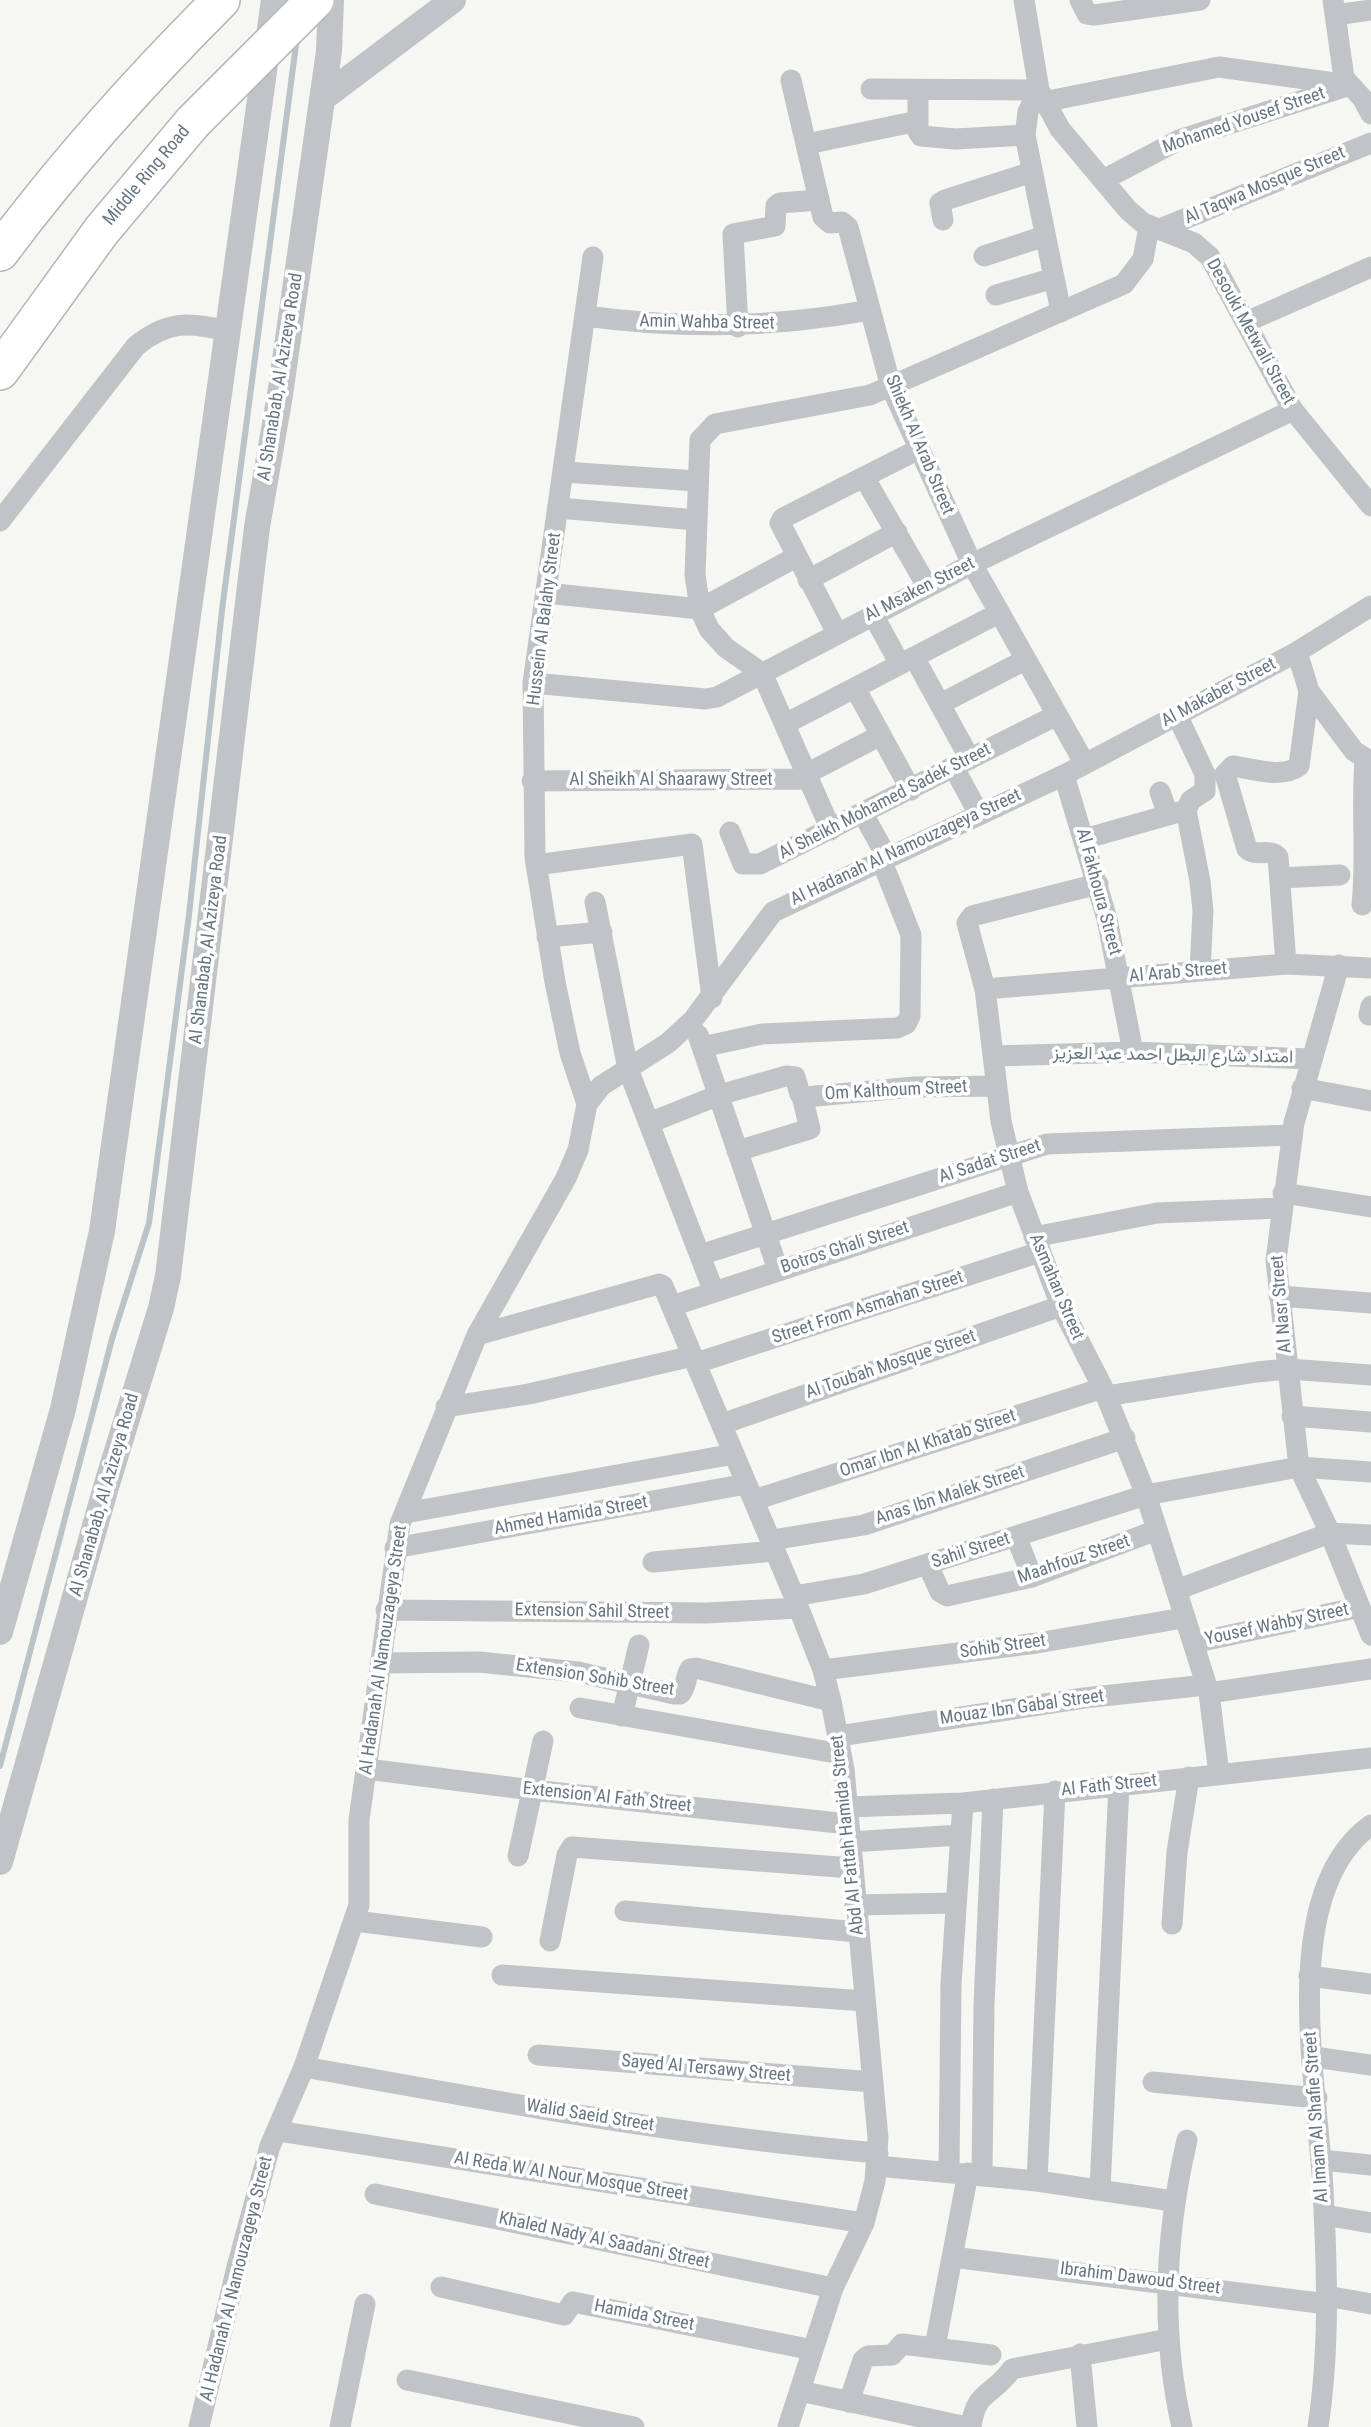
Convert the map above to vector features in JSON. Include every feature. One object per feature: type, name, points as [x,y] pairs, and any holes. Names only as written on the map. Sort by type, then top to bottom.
[{"type":"highway","points":[[0,252],[38,201],[160,62],[221,0]]},
{"type":"highway","name":"Middle Ring Road","points":[[0,371],[102,230],[193,122],[315,0]]},
{"type":"street","points":[[0,1632],[63,1409],[102,1231],[274,0]]},
{"type":"street","name":"Al Shanabab, Al Azizeya Road","points":[[0,1862],[168,1276],[257,527],[323,98],[331,38],[331,0]]},
{"type":"street","points":[[323,98],[453,0]]},
{"type":"street","name":"Desouki Metwali Street","points":[[1024,0],[1041,96],[1060,129],[1128,210],[1155,228],[1195,243],[1210,257],[1293,410],[1371,506]]},
{"type":"street","points":[[1080,0],[1087,14],[1094,15],[1200,0]]},
{"type":"street","points":[[1371,10],[1334,8],[1344,78],[1363,99],[1371,114]]},
{"type":"street","points":[[871,89],[1041,96],[1219,67],[1349,85]]},
{"type":"street","name":"Shiekh Al Arab Street","points":[[792,79],[826,222],[842,222],[848,227],[891,387],[972,564],[1085,764]]},
{"type":"street","name":"Mohamed Yousef Street","points":[[1103,180],[1179,139],[1349,85]]},
{"type":"street","points":[[918,90],[921,136],[956,139],[1025,135]]},
{"type":"street","points":[[1041,96],[1028,112],[1025,135],[1061,312]]},
{"type":"street","points":[[807,144],[918,121]]},
{"type":"street","name":"Al Taqwa Mosque Street","points":[[1155,228],[1371,142]]},
{"type":"street","points":[[943,220],[940,203],[945,200],[1032,172]]},
{"type":"street","points":[[738,327],[733,234],[775,226],[776,206],[780,203],[819,200]]},
{"type":"street","points":[[831,831],[762,673],[726,648],[709,629],[700,609],[695,575],[700,440],[715,425],[870,395],[1124,284],[1143,259],[1155,228]]},
{"type":"street","points":[[984,256],[1045,236]]},
{"type":"street","name":"Hussein Al Balahy Street","points":[[587,1104],[570,1053],[536,865],[533,683],[593,257]]},
{"type":"street","points":[[1246,322],[1371,267]]},
{"type":"street","points":[[996,295],[1054,278]]},
{"type":"street","name":"Amin Wahba Street","points":[[585,316],[673,326],[738,327],[791,324],[870,310]]},
{"type":"street","points":[[0,521],[136,346],[152,333],[191,323],[228,331]]},
{"type":"street","name":"Al Msaken Street","points":[[533,683],[705,699],[727,692],[927,586],[1293,410]]},
{"type":"street","points":[[837,634],[780,529],[783,518],[919,449]]},
{"type":"street","points":[[564,472],[697,481]]},
{"type":"street","points":[[864,477],[927,586]]},
{"type":"street","points":[[559,508],[696,520]]},
{"type":"street","points":[[808,580],[897,532]]},
{"type":"street","points":[[546,593],[700,609],[796,557]]},
{"type":"street","name":"Al Makaber Street","points":[[1064,775],[1297,652],[1371,606]]},
{"type":"street","points":[[785,724],[999,613]]},
{"type":"street","points":[[873,615],[940,704],[979,814]]},
{"type":"street","points":[[1297,652],[1309,691],[1354,751],[1368,761],[1362,818],[1368,875],[1362,905]]},
{"type":"street","points":[[940,704],[1025,660]]},
{"type":"street","points":[[855,688],[911,790]]},
{"type":"street","points":[[1084,839],[1177,813],[1205,791],[1216,776],[1233,766],[1291,772],[1298,766],[1309,691]]},
{"type":"street","name":"Al Sheikh Mohamed Sadek Street","points":[[730,832],[743,864],[752,866],[831,831],[1057,715]]},
{"type":"street","points":[[1177,715],[1216,776],[1247,849],[1251,853],[1277,855],[1286,964]]},
{"type":"street","points":[[808,777],[881,735]]},
{"type":"street","name":"Al Hadanah Al Namouzageya Street","points":[[199,2427],[237,2267],[271,2146],[304,2067],[355,1921],[360,1897],[359,1820],[395,1548],[405,1513],[477,1335],[566,1178],[578,1150],[587,1104],[601,1086],[668,1043],[693,1020],[712,998],[757,930],[773,912],[1064,775]]},
{"type":"street","name":"Al Fakhoura Street","points":[[1064,775],[1098,884],[1121,978],[1133,1052]]},
{"type":"street","name":"Al Sheikh Al Shaarawy Street","points":[[533,781],[808,777]]},
{"type":"street","points":[[1160,792],[1177,813],[1200,881],[1203,911],[1200,971]]},
{"type":"street","points":[[702,1047],[762,1034],[897,1028],[906,1024],[910,1016],[911,935],[884,858],[863,814]]},
{"type":"street","points":[[536,865],[692,844],[712,998]]},
{"type":"street","points":[[1280,878],[1340,875]]},
{"type":"street","name":"Asmahan Street","points":[[1098,884],[968,919],[985,989],[997,1086],[1018,1192],[1061,1306],[1105,1392],[1146,1495],[1207,1689],[1219,1774]]},
{"type":"street","points":[[595,902],[628,1069],[714,1293]]},
{"type":"street","points":[[547,937],[602,932]]},
{"type":"street","name":"Al Arab Street","points":[[985,989],[1286,964],[1371,968]]},
{"type":"street","name":"Al Nasr Street","points":[[1339,965],[1301,1088],[1282,1200],[1276,1260],[1299,1467],[1362,1602],[1371,1635]]},
{"type":"street","points":[[693,1020],[778,1270]]},
{"type":"street","name":"امتداد شارع البطل احمد عبد العزيز","points":[[995,1056],[1133,1052],[1310,1059]]},
{"type":"street","name":"Om Kalthoum Street","points":[[649,1123],[719,1096],[786,1076],[795,1077],[802,1096],[914,1087],[997,1086]]},
{"type":"street","points":[[1301,1088],[1371,1101]]},
{"type":"street","points":[[737,1151],[810,1129],[802,1096]]},
{"type":"street","name":"Al Sadat Street","points":[[700,1255],[1009,1156],[1066,1141],[1292,1135]]},
{"type":"street","name":"Botros Ghali Street","points":[[672,1306],[1018,1192]]},
{"type":"street","name":"Street From Asmahan Street","points":[[446,1407],[553,1389],[695,1359],[1037,1245],[1096,1222],[1282,1200],[1371,1206]]},
{"type":"street","name":"Abd Al Fattah Hamida Street","points":[[477,1335],[659,1284],[663,1286],[823,1670],[840,1745],[873,2082],[877,2160],[864,2223],[833,2288],[788,2427]]},
{"type":"street","points":[[1279,1296],[1371,1303]]},
{"type":"street","name":"Al Toubah Mosque Street","points":[[722,1424],[1061,1306]]},
{"type":"street","name":"Omar Ibn Al Khatab Street","points":[[750,1492],[1105,1392],[1288,1369],[1371,1375]]},
{"type":"street","points":[[1292,1416],[1371,1422]]},
{"type":"street","name":"Anas Ibn Malek Street","points":[[653,1562],[773,1546],[864,1524],[1125,1438]]},
{"type":"street","points":[[405,1513],[734,1454]]},
{"type":"street","name":"Sahil Street","points":[[796,1602],[928,1564],[1146,1495],[1299,1467],[1371,1472]]},
{"type":"street","name":"Ahmed Hamida Street","points":[[395,1548],[750,1492]]},
{"type":"street","name":"Maahfouz Street","points":[[928,1564],[943,1596],[1032,1577],[1157,1530]]},
{"type":"street","points":[[1175,1590],[1330,1533],[1371,1535]]},
{"type":"street","points":[[1016,1536],[1032,1577]]},
{"type":"street","name":"Extension Sahil Street","points":[[386,1610],[707,1613],[796,1602]]},
{"type":"street","name":"Yousef Wahby Street","points":[[1193,1643],[1362,1602]]},
{"type":"street","name":"Sohib Street","points":[[823,1670],[1037,1643],[1183,1618]]},
{"type":"street","points":[[622,1716],[639,1645]]},
{"type":"street","name":"Extension Sohib Street","points":[[380,1663],[479,1662],[578,1672],[680,1694],[687,1673],[696,1668],[831,1700]]},
{"type":"street","name":"Mouaz Ibn Gabal Street","points":[[580,1708],[840,1745],[1084,1698],[1207,1689],[1371,1669]]},
{"type":"street","points":[[518,1856],[543,1741]]},
{"type":"street","name":"Al Fath Street","points":[[848,1824],[963,1803],[1055,1791],[1371,1758]]},
{"type":"street","name":"Extension Al Fath Street","points":[[367,1769],[532,1790],[848,1824]]},
{"type":"street","points":[[1172,1924],[1177,1852],[1189,1777]]},
{"type":"street","points":[[1100,2189],[1119,1785]]},
{"type":"street","points":[[1037,2181],[1055,1791]]},
{"type":"street","points":[[935,2347],[966,2173],[984,2006],[993,1799]]},
{"type":"street","points":[[963,1803],[955,1903],[949,2050],[966,2173]]},
{"type":"street","points":[[848,1824],[960,1835]]},
{"type":"street","name":"Al Imam Al Shafie Street","points":[[1318,2427],[1327,2300],[1309,1976],[1322,1895],[1334,1867],[1349,1845],[1371,1825]]},
{"type":"street","points":[[550,1941],[567,1855],[572,1847],[852,1868]]},
{"type":"street","points":[[855,1905],[955,1903]]},
{"type":"street","points":[[625,1911],[858,1932]]},
{"type":"street","points":[[355,1921],[482,1937]]},
{"type":"street","points":[[502,1975],[864,2001]]},
{"type":"street","points":[[1309,1976],[1371,1984]]},
{"type":"street","name":"Sayed Al Tersawy Street","points":[[538,2055],[873,2082]]},
{"type":"street","points":[[1314,2057],[1371,2065]]},
{"type":"street","name":"Walid Saeid Street","points":[[304,2067],[558,2111],[877,2160],[1173,2200]]},
{"type":"street","points":[[1153,2082],[1317,2098]]},
{"type":"street","name":"Al Reda W Al Nour Mosque Street","points":[[278,2131],[864,2223]]},
{"type":"street","points":[[1182,2427],[1168,2339],[1167,2282],[1173,2200],[1187,2140]]},
{"type":"street","points":[[1321,2160],[1371,2165]]},
{"type":"street","name":"Khaled Nady Al Saadani Street","points":[[375,2194],[833,2288]]},
{"type":"street","points":[[1324,2216],[1371,2223]]},
{"type":"street","name":"Ibrahim Dawoud Street","points":[[952,2256],[1371,2304]]},
{"type":"street","name":"Hamida Street","points":[[441,2287],[564,2315],[573,2302],[813,2350]]},
{"type":"street","points":[[340,2427],[365,2304]]},
{"type":"street","points":[[800,2391],[969,2427],[974,2406],[979,2398],[997,2388],[1012,2369],[1168,2339]]},
{"type":"street","points":[[849,2402],[863,2360],[868,2356],[892,2354],[902,2344],[991,2355]]},
{"type":"street","points":[[1080,2354],[1087,2427]]},
{"type":"street","points":[[407,2380],[591,2423],[634,2427]]},
{"type":"waterway","points":[[0,1766],[112,1339],[149,1223],[189,915],[222,610],[297,37]]}]
